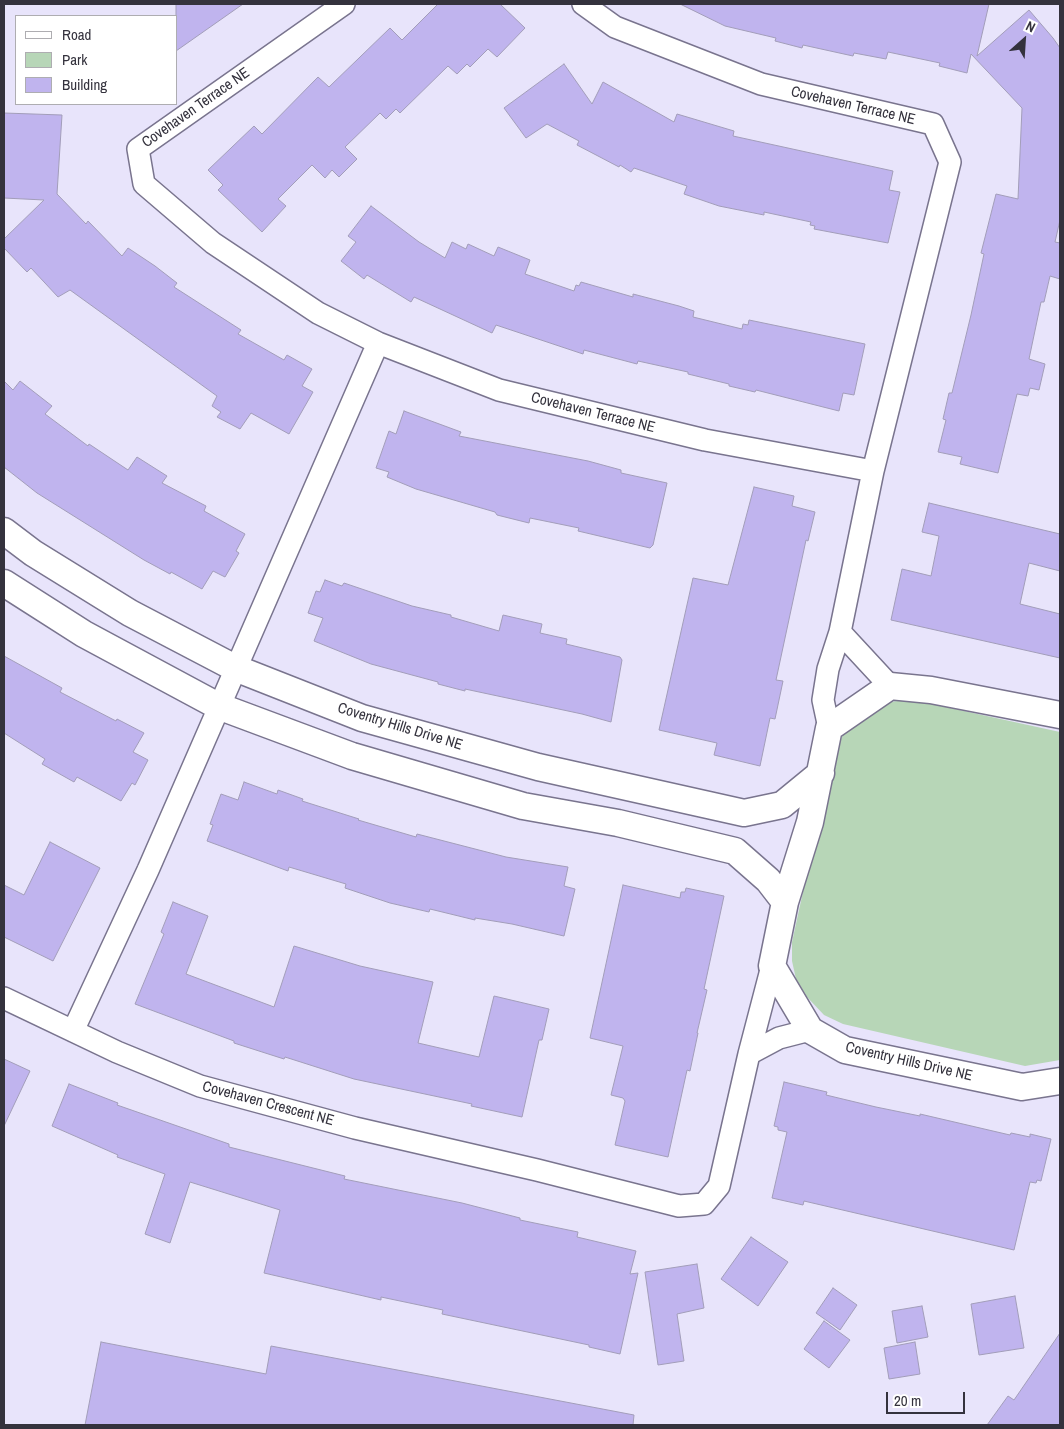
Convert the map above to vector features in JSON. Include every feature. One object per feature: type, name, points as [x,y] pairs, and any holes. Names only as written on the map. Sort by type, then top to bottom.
[{"type":"street","name":"Covehaven Terrace NE","points":[[344,4],[138,150],[144,184],[213,243],[318,313],[378,344],[499,390],[705,440],[873,471]]},
{"type":"street","name":"Covehaven Terrace NE","points":[[583,4],[615,28],[761,84],[933,124],[950,162],[873,471],[837,642]]},
{"type":"street","points":[[73,1030],[148,870],[218,706],[378,344]]},
{"type":"street","name":"Coventry Hills Drive NE","points":[[4,531],[33,553],[130,613],[235,668],[362,718],[538,767],[744,813],[782,805],[821,774]]},
{"type":"street","points":[[4,583],[84,634],[218,706],[352,756],[523,806],[618,823],[735,851],[768,880],[785,902]]},
{"type":"street","points":[[772,966],[785,902],[810,822],[821,774],[829,728],[823,700],[828,669],[837,642],[890,686],[931,690],[1060,715]]},
{"type":"street","points":[[829,728],[890,686]]},
{"type":"street","name":"Coventry Hills Drive NE","points":[[772,966],[810,1030],[845,1050],[1022,1087],[1060,1083]]},
{"type":"street","name":"Covehaven Crescent NE","points":[[4,998],[200,1086],[355,1128],[537,1170],[679,1206],[704,1204],[719,1186],[748,1054],[772,966]]},
{"type":"street","points":[[748,1054],[779,1038],[810,1030]]},
{"type":"green space","points":[[909,699],[1060,732],[1060,1060],[1025,1066],[843,1024],[824,1015],[807,997],[796,979],[792,961],[792,942],[833,755],[845,731],[879,704]]},
{"type":"building","points":[[176,4],[243,4],[178,50],[178,15],[176,15]]},
{"type":"building","points":[[438,4],[500,4],[525,28],[497,57],[488,49],[470,67],[467,64],[457,74],[448,66],[400,113],[396,109],[386,119],[380,113],[345,147],[357,159],[339,177],[332,170],[325,178],[312,165],[278,199],[286,206],[262,232],[218,190],[223,185],[208,170],[254,126],[262,134],[318,77],[329,87],[390,28],[402,40]]},
{"type":"building","points":[[680,4],[989,4],[977,56],[1029,10],[1060,48],[1060,220],[1055,242],[1060,243],[1060,279],[1050,276],[1044,302],[1041,302],[1029,359],[1045,364],[1039,390],[1030,388],[1028,396],[1017,394],[998,473],[960,464],[962,457],[938,452],[946,420],[943,419],[949,393],[952,393],[971,315],[984,254],[981,253],[996,194],[1018,199],[1022,108],[971,54],[967,73],[939,66],[940,63],[888,52],[886,59],[854,53],[853,56],[803,45],[802,48],[775,41],[776,38],[725,26]]},
{"type":"building","points":[[564,64],[592,104],[603,82],[674,122],[677,114],[734,131],[733,136],[893,171],[889,190],[900,192],[888,243],[814,229],[815,226],[810,225],[811,222],[764,212],[764,215],[719,206],[684,194],[687,186],[634,168],[631,172],[620,165],[619,167],[577,145],[579,141],[547,124],[526,138],[504,108]]},
{"type":"building","points":[[4,113],[62,115],[57,194],[86,224],[88,221],[122,256],[128,248],[155,266],[177,283],[174,287],[241,330],[238,334],[284,360],[287,355],[312,369],[302,386],[313,392],[289,434],[251,413],[240,429],[217,417],[221,412],[212,406],[217,396],[70,290],[58,297],[31,268],[27,272],[4,248],[4,239],[44,200],[4,198]]},
{"type":"building","points":[[371,206],[419,242],[445,258],[452,242],[466,249],[468,244],[494,256],[498,247],[530,260],[525,274],[574,291],[576,285],[579,286],[581,282],[633,297],[633,294],[679,306],[694,311],[693,317],[742,329],[743,324],[748,325],[749,320],[865,344],[854,395],[843,393],[839,411],[756,390],[755,392],[729,386],[729,384],[688,374],[688,372],[638,361],[637,364],[584,350],[583,354],[496,325],[492,333],[414,297],[411,302],[367,275],[364,279],[341,261],[356,242],[348,236]]},
{"type":"building","points":[[4,381],[13,390],[20,381],[52,406],[45,414],[88,446],[89,444],[128,470],[137,457],[167,476],[162,483],[206,506],[204,511],[245,534],[236,551],[239,553],[225,577],[213,571],[202,589],[171,572],[170,574],[144,560],[37,493],[4,467]]},
{"type":"building","points":[[404,411],[461,432],[459,436],[588,461],[621,470],[621,473],[667,483],[653,545],[650,548],[578,531],[579,528],[530,518],[529,523],[497,515],[495,512],[416,489],[387,477],[389,472],[376,468],[389,431],[396,434]]},
{"type":"building","points":[[754,487],[794,496],[792,506],[815,512],[808,541],[806,540],[776,680],[783,681],[775,719],[770,718],[760,766],[714,755],[717,743],[659,730],[693,578],[728,585]]},
{"type":"building","points":[[929,503],[1060,534],[1060,571],[1029,563],[1020,604],[1060,614],[1060,658],[891,620],[902,569],[931,576],[939,536],[922,532]]},
{"type":"building","points":[[325,580],[342,586],[344,583],[412,606],[451,615],[451,617],[499,631],[503,615],[542,624],[540,633],[567,639],[566,644],[620,657],[622,660],[611,722],[582,714],[438,684],[438,682],[371,664],[314,641],[323,618],[308,613],[316,591],[320,592]]},
{"type":"building","points":[[4,656],[62,688],[60,692],[144,733],[133,752],[148,760],[135,785],[132,783],[121,801],[77,777],[74,782],[42,764],[45,759],[4,733]]},
{"type":"building","points":[[244,782],[277,794],[278,790],[303,799],[302,801],[416,837],[417,834],[506,857],[568,867],[564,886],[575,889],[564,936],[512,924],[475,918],[475,920],[430,909],[429,912],[390,903],[345,888],[346,884],[289,867],[288,871],[207,841],[213,825],[210,824],[221,794],[238,800]]},
{"type":"building","points":[[50,842],[100,868],[53,961],[4,937],[4,885],[24,895]]},
{"type":"building","points":[[623,885],[680,898],[681,892],[685,892],[686,888],[724,896],[704,989],[707,990],[690,1071],[687,1070],[668,1157],[615,1145],[625,1101],[623,1098],[611,1095],[623,1046],[590,1038]]},
{"type":"building","points":[[173,902],[208,916],[186,974],[274,1007],[294,946],[360,966],[433,982],[418,1043],[479,1057],[494,996],[549,1009],[542,1040],[539,1040],[522,1117],[471,1106],[472,1104],[354,1079],[285,1057],[284,1059],[234,1043],[234,1041],[135,1004],[164,934],[161,932]]},
{"type":"building","points":[[4,1059],[30,1071],[4,1126]]},
{"type":"building","points":[[784,1082],[827,1092],[826,1095],[876,1107],[920,1116],[920,1114],[1010,1135],[1011,1133],[1030,1137],[1030,1134],[1051,1139],[1041,1181],[1037,1180],[1036,1183],[1030,1182],[1014,1250],[804,1201],[803,1205],[772,1198],[787,1132],[778,1130],[778,1127],[774,1126]]},
{"type":"building","points":[[69,1084],[118,1103],[117,1105],[229,1144],[229,1147],[345,1176],[344,1179],[462,1203],[520,1218],[520,1220],[578,1232],[577,1237],[636,1251],[630,1274],[638,1273],[620,1354],[589,1347],[589,1345],[442,1314],[443,1310],[381,1297],[381,1300],[264,1273],[280,1210],[190,1182],[170,1243],[145,1234],[165,1174],[117,1157],[118,1155],[52,1126]]},
{"type":"building","points":[[751,1237],[788,1262],[758,1306],[721,1279]]},
{"type":"building","points":[[697,1264],[704,1308],[677,1314],[684,1361],[658,1365],[645,1272]]},
{"type":"building","points":[[833,1288],[857,1305],[840,1330],[816,1313]]},
{"type":"building","points":[[1015,1296],[1024,1348],[979,1355],[971,1304]]},
{"type":"building","points":[[922,1306],[928,1337],[897,1343],[892,1311]]},
{"type":"building","points":[[824,1321],[850,1340],[829,1368],[804,1349]]},
{"type":"building","points":[[1060,1333],[1060,1425],[987,1425],[1008,1396],[1014,1400]]},
{"type":"building","points":[[101,1342],[266,1374],[271,1346],[634,1415],[633,1425],[85,1425]]},
{"type":"building","points":[[915,1342],[920,1374],[889,1379],[884,1348]]}]
